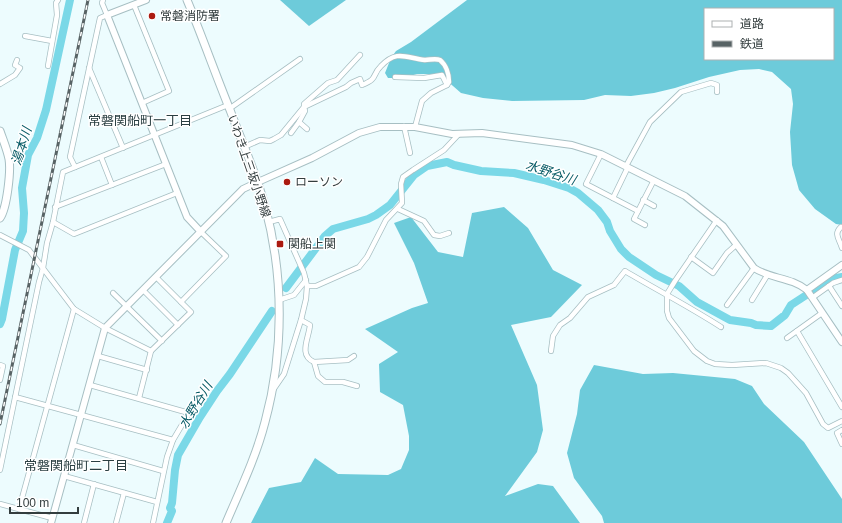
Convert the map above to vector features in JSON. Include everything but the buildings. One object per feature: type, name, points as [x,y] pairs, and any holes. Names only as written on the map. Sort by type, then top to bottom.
[{"type":"main road","name":"いわき上三坂小野線","points":[[187,0],[258,182],[274,247],[279,300],[278,345],[272,392],[258,446],[226,523]]},
{"type":"main road","points":[[0,131],[10,165],[6,204],[0,218]]},
{"type":"street","points":[[103,0],[102,3],[107,16],[187,217],[226,256],[181,302]]},
{"type":"street","points":[[75,167],[70,157],[100,18],[146,0]]},
{"type":"street","points":[[48,66],[57,15],[56,1]]},
{"type":"street","points":[[134,4],[169,91],[142,103]]},
{"type":"street","points":[[25,36],[52,41]]},
{"type":"street","points":[[244,147],[260,140],[270,141],[281,135],[304,107],[304,104],[328,83],[336,80],[360,55]]},
{"type":"street","points":[[304,107],[360,79],[362,84],[372,80],[383,64],[395,56],[400,55],[419,59],[440,60],[445,66],[449,76],[449,82],[447,85],[431,93],[422,101],[415,127]]},
{"type":"street","points":[[0,470],[63,172],[154,135],[229,107],[300,59]]},
{"type":"street","points":[[0,84],[17,73],[20,68],[14,65],[17,60]]},
{"type":"street","points":[[89,68],[123,148]]},
{"type":"street","points":[[395,77],[424,78],[442,75],[447,85]]},
{"type":"street","points":[[612,198],[650,122],[680,92],[711,83],[717,85],[717,92]]},
{"type":"street","points":[[291,133],[305,111],[304,107]]},
{"type":"street","points":[[299,122],[307,129]]},
{"type":"street","points":[[404,126],[410,153]]},
{"type":"street","points":[[0,504],[52,520],[105,328],[243,189],[312,158],[359,133],[380,127],[415,127],[445,134],[458,135],[482,133],[572,145],[601,154],[627,166],[685,196],[717,220],[728,232],[754,268],[760,272],[791,280],[809,294],[842,342]]},
{"type":"street","points":[[307,286],[316,286],[359,267],[367,257],[386,220],[402,203],[401,187],[402,180],[406,174],[444,150],[458,135]]},
{"type":"street","points":[[601,154],[586,184],[638,211]]},
{"type":"street","points":[[101,157],[112,185]]},
{"type":"street","points":[[55,207],[166,164]]},
{"type":"street","points":[[645,225],[634,219],[654,180]]},
{"type":"street","points":[[53,222],[74,234],[177,193]]},
{"type":"street","points":[[643,200],[654,206]]},
{"type":"street","points":[[398,209],[424,221],[434,235],[440,236],[449,233]]},
{"type":"street","points":[[269,222],[280,219],[304,273],[307,286],[306,299],[301,320],[284,374],[272,392]]},
{"type":"street","points":[[717,220],[667,294],[667,311],[669,318],[700,357],[707,361],[722,365],[756,362],[774,365],[788,373],[799,384],[812,402],[823,424],[828,428],[842,422]]},
{"type":"street","points":[[841,227],[836,234],[842,248]]},
{"type":"street","points":[[0,235],[26,248],[35,256],[74,309],[105,328],[151,352]]},
{"type":"street","points":[[691,257],[713,273],[727,252],[736,245]]},
{"type":"street","points":[[809,294],[842,265]]},
{"type":"street","points":[[727,305],[754,268]]},
{"type":"street","points":[[551,351],[552,336],[557,329],[570,318],[588,297],[614,285],[625,271],[667,294],[721,327]]},
{"type":"street","points":[[752,300],[768,274]]},
{"type":"street","points":[[139,398],[151,352],[191,312],[156,277]]},
{"type":"street","points":[[279,300],[294,295],[306,280]]},
{"type":"street","points":[[809,294],[829,286],[833,282],[842,280]]},
{"type":"street","points":[[829,286],[842,306]]},
{"type":"street","points":[[143,290],[178,325]]},
{"type":"street","points":[[114,292],[162,341]]},
{"type":"street","points":[[19,509],[74,309]]},
{"type":"street","points":[[787,338],[822,313]]},
{"type":"street","points":[[301,320],[310,325],[305,350],[308,358],[314,362],[348,360],[354,356]]},
{"type":"street","points":[[797,330],[842,407]]},
{"type":"street","points":[[98,356],[146,370]]},
{"type":"street","points":[[314,362],[317,375],[325,382],[343,382],[357,386]]},
{"type":"street","points":[[0,366],[3,366],[0,380]]},
{"type":"street","points":[[90,385],[189,413],[173,440],[167,457],[153,523]]},
{"type":"street","points":[[15,397],[173,440]]},
{"type":"street","points":[[842,430],[837,433],[842,444]]},
{"type":"street","points":[[73,445],[163,471]]},
{"type":"street","points":[[64,476],[157,502]]},
{"type":"street","points":[[84,523],[94,484]]},
{"type":"street","points":[[116,523],[124,493]]},
{"type":"shaded area","points":[[280,0],[346,0],[309,26]]},
{"type":"shaded area","points":[[467,0],[842,0],[842,225],[836,224],[815,209],[799,190],[792,165],[790,132],[793,104],[791,89],[772,72],[759,69],[740,70],[709,77],[675,88],[631,96],[605,95],[584,100],[512,101],[483,98],[461,93],[445,79],[433,74],[417,74],[402,78],[388,78],[385,73],[391,58],[396,51],[411,42]]},
{"type":"shaded area","points":[[504,207],[528,228],[553,270],[582,285],[551,317],[511,325],[537,385],[543,430],[537,452],[505,496],[538,484],[553,486],[580,523],[251,523],[269,488],[301,482],[315,458],[338,474],[388,475],[401,469],[409,450],[409,436],[403,405],[380,392],[379,364],[398,352],[365,329],[412,308],[428,303],[414,263],[394,223],[411,217],[438,252],[463,257],[472,213]]},
{"type":"shaded area","points":[[594,365],[643,374],[673,373],[735,379],[752,386],[764,404],[804,442],[842,499],[842,523],[604,523],[602,516],[574,478],[567,453],[577,414],[580,390]]},
{"type":"waterway","name":"湯本川","points":[[0,324],[15,250],[23,231],[24,213],[22,188],[28,155],[37,138],[46,110],[70,0]]},
{"type":"waterway","name":"水野谷川","points":[[286,288],[325,236],[333,229],[368,219],[376,215],[390,205],[414,175],[427,166],[447,162],[481,171],[514,173],[544,180],[569,188],[578,193],[598,210],[607,222],[610,231],[621,249],[629,257],[656,275],[679,286],[697,302],[730,320],[771,326],[785,315],[791,305],[831,279],[842,277]]},
{"type":"waterway","name":"水野谷川","points":[[167,523],[172,511],[170,508],[172,503],[178,455],[200,417],[272,311]]},
{"type":"railway","points":[[0,424],[88,0]]},
{"type":"place","name":"常磐消防署","points":[[152,16]]},
{"type":"place","name":"ローソン","points":[[287,182]]},
{"type":"place","name":"関船上関","points":[[280,244]]},
{"type":"district","name":"常磐関船町一丁目","points":[[140,120]]},
{"type":"district","name":"常磐関船町二丁目","points":[[76,465]]}]
